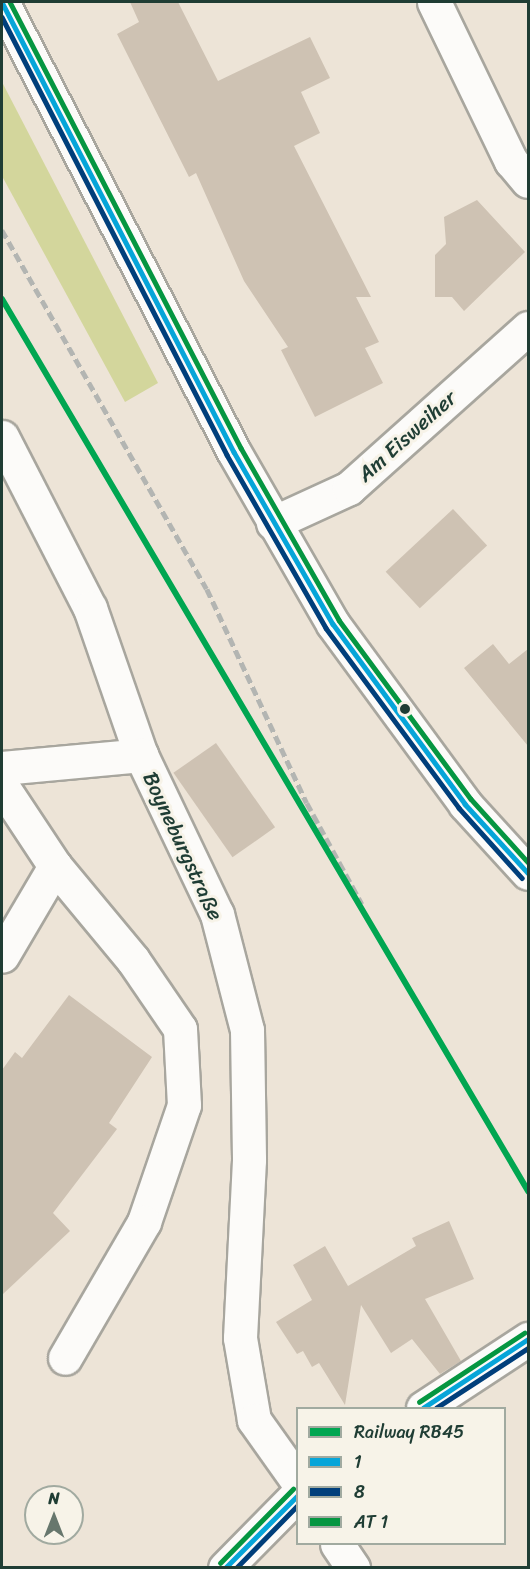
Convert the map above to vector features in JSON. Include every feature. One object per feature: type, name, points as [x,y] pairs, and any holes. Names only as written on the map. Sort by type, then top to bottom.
[{"type":"street","points":[[2,2],[273,523],[333,624],[400,720],[465,804],[528,873]]},
{"type":"street","points":[[434,2],[511,161],[528,181]]},
{"type":"street","name":"Am Eisweiher","points":[[273,523],[348,488],[528,328]]},
{"type":"street","name":"Boyneburgstraße","points":[[2,437],[90,608],[141,755],[217,914],[247,1030],[249,1160],[240,1338],[254,1420],[296,1481]]},
{"type":"street","points":[[2,768],[141,755]]},
{"type":"street","points":[[2,786],[56,866],[133,960],[180,1029],[184,1105],[144,1222],[65,1358]]},
{"type":"street","points":[[2,956],[56,866]]},
{"type":"street","points":[[425,1407],[528,1339]]},
{"type":"street","points":[[225,1568],[296,1495]]},
{"type":"street","points":[[339,1545],[353,1568]]},
{"type":"green space","points":[[2,82],[158,383],[125,402],[2,176]]},
{"type":"building","points":[[130,2],[178,2],[218,81],[310,37],[330,78],[301,92],[320,133],[294,146],[371,297],[356,297],[379,342],[365,348],[383,383],[315,417],[281,350],[288,347],[244,281],[196,173],[189,177],[117,34],[139,22]]},
{"type":"building","points":[[477,200],[525,252],[464,311],[452,297],[435,297],[435,255],[446,244],[444,217]]},
{"type":"building","points":[[453,509],[487,546],[420,608],[386,572]]},
{"type":"building","points":[[493,644],[509,664],[528,649],[528,746],[464,668]]},
{"type":"building","points":[[216,743],[275,827],[232,857],[173,773]]},
{"type":"building","points":[[69,995],[152,1057],[109,1123],[117,1129],[53,1213],[70,1231],[2,1295],[2,1070],[15,1052],[22,1058]]},
{"type":"building","points":[[449,1221],[474,1279],[425,1299],[461,1361],[440,1374],[412,1339],[391,1353],[361,1305],[345,1405],[319,1363],[312,1367],[303,1351],[297,1354],[276,1322],[312,1300],[293,1265],[325,1246],[348,1286],[416,1246],[412,1238]]},
{"type":"railway","points":[[2,230],[207,589],[307,803],[362,904]]},
{"type":"rail line","name":"RB45","points":[[2,299],[528,1191]]},
{"type":"transit line","name":"1","points":[[2,2],[234,452],[333,624],[465,804],[528,873]]},
{"type":"transit line","points":[[10,2],[241,448],[339,620],[471,799],[528,862]]},
{"type":"transit line","name":"8","points":[[2,17],[227,455],[326,628],[459,808],[522,878]]},
{"type":"transit line","points":[[419,1402],[524,1333]]},
{"type":"transit line","name":"1","points":[[425,1407],[528,1339]]},
{"type":"transit line","name":"8","points":[[438,1407],[528,1348]]},
{"type":"transit line","points":[[220,1563],[293,1489]]},
{"type":"transit line","name":"1","points":[[225,1568],[296,1497]]},
{"type":"transit line","name":"8","points":[[236,1568],[296,1507]]}]
